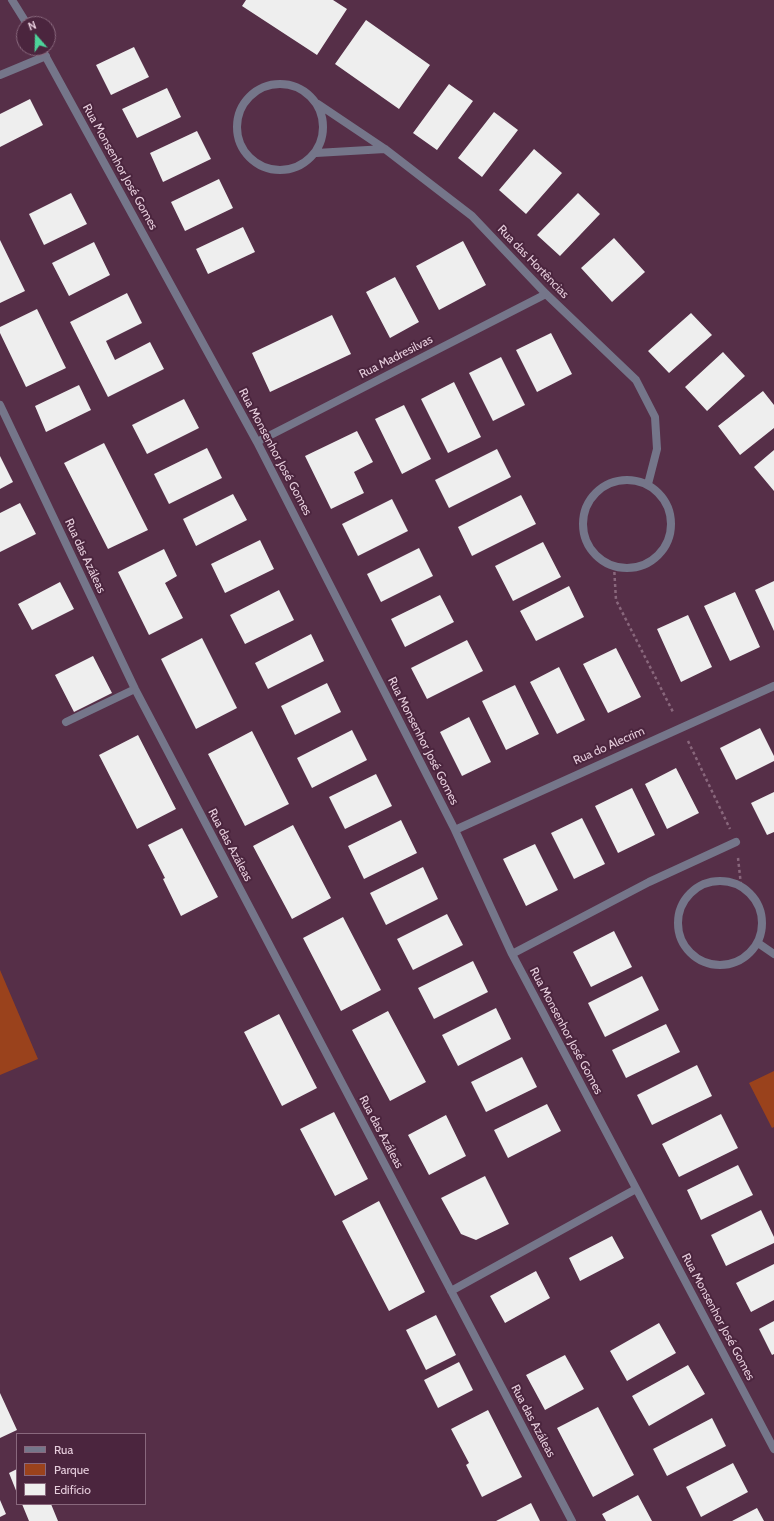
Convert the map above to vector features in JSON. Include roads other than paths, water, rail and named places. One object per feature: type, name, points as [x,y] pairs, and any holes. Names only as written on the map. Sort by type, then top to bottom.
[{"type":"street","points":[[12,0],[22,16]]},
{"type":"street","points":[[0,75],[46,56]]},
{"type":"street","name":"Rua Monsenhor José Gomes","points":[[46,56],[257,442],[455,830],[512,954],[774,1449]]},
{"type":"street","points":[[287,84],[305,91],[318,104],[324,120],[323,138],[316,153],[302,166],[284,171],[265,168],[250,159],[239,144],[236,125],[241,108],[252,93],[269,85],[287,84]]},
{"type":"street","name":"Rua das Hortências","points":[[318,104],[385,149],[472,216],[546,294],[636,380],[655,417],[657,449],[648,484]]},
{"type":"street","points":[[316,153],[385,149]]},
{"type":"street","name":"Rua Madresilvas","points":[[257,442],[546,294]]},
{"type":"street","name":"Rua das Azáleas","points":[[0,405],[135,689],[572,1521]]},
{"type":"street","points":[[627,479],[648,484],[661,494],[669,508],[672,524],[669,541],[659,554],[646,564],[630,568],[614,566],[596,556],[584,538],[582,517],[591,497],[607,484],[627,479]]},
{"type":"street","name":"Rua do Alecrim","points":[[455,830],[774,686]]},
{"type":"street","points":[[66,722],[135,689]]},
{"type":"street","points":[[512,954],[649,882],[736,842]]},
{"type":"street","points":[[725,880],[741,885],[754,896],[762,911],[763,927],[758,943],[747,956],[732,964],[716,965],[700,960],[687,950],[679,934],[678,918],[683,902],[694,889],[708,882],[725,880]]},
{"type":"street","points":[[758,943],[774,954]]},
{"type":"street","points":[[451,1291],[636,1189]]}]
